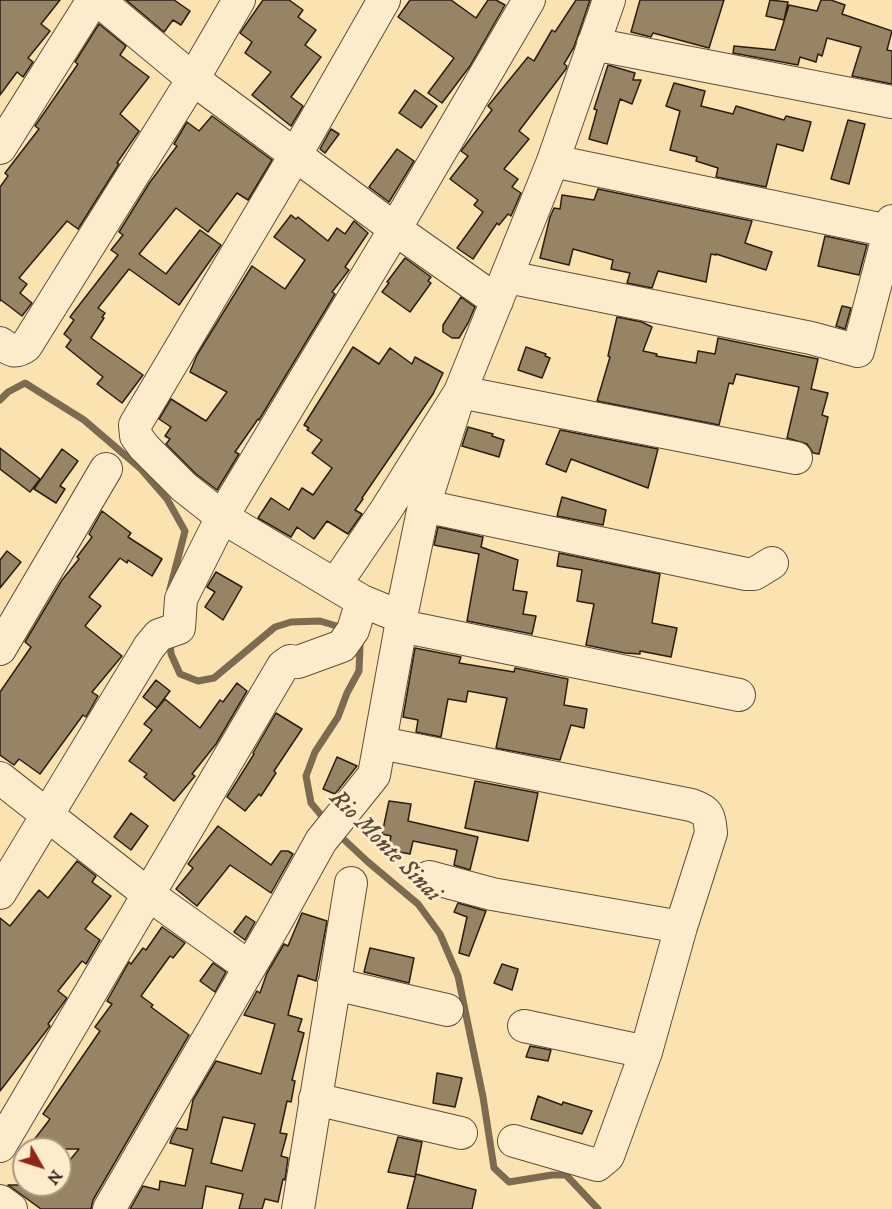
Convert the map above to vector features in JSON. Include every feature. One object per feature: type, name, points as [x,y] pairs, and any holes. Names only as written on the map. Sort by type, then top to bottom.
[{"type":"street","points":[[0,148],[93,0]]},
{"type":"street","points":[[98,0],[193,79],[395,229],[502,289],[812,338],[858,351],[890,226],[553,161]]},
{"type":"street","points":[[0,343],[12,351],[20,351],[26,346],[193,79],[239,0]]},
{"type":"street","points":[[384,0],[296,154],[135,425],[136,436],[184,487],[222,518],[401,622],[739,695]]},
{"type":"street","points":[[0,892],[149,647],[159,636],[179,628],[181,599],[222,518],[529,0]]},
{"type":"street","points":[[109,1209],[321,841],[374,775],[424,506],[460,392],[553,161],[609,0]]},
{"type":"street","points":[[593,44],[892,102]]},
{"type":"street","points":[[336,585],[460,392]]},
{"type":"street","points":[[460,392],[796,458]]},
{"type":"street","points":[[0,649],[106,469]]},
{"type":"street","points":[[424,506],[746,574],[754,574],[772,563]]},
{"type":"street","points":[[0,1146],[283,666],[290,661],[297,662],[347,638],[362,601]]},
{"type":"street","points":[[381,743],[702,809],[710,816],[711,833],[681,927],[646,1052],[608,1156],[597,1165],[514,1141]]},
{"type":"street","points":[[0,778],[148,894],[249,967]]},
{"type":"street","points":[[429,877],[492,894],[681,927]]},
{"type":"street","points":[[298,1209],[351,883]]},
{"type":"street","points":[[334,984],[447,1010]]},
{"type":"street","points":[[524,1026],[646,1052]]},
{"type":"street","points":[[315,1099],[460,1133]]},
{"type":"street","points":[[0,1201],[11,1209]]},
{"type":"building","points":[[0,0],[60,0],[41,24],[50,31],[28,58],[33,62],[23,77],[17,72],[0,95]]},
{"type":"building","points":[[126,0],[174,0],[190,11],[181,25],[173,20],[164,32]]},
{"type":"building","points":[[263,0],[289,0],[303,10],[298,17],[316,30],[305,45],[321,57],[291,97],[303,106],[291,126],[252,95],[271,72],[245,53],[252,42],[240,33]]},
{"type":"building","points":[[410,0],[451,0],[476,18],[488,0],[496,0],[505,5],[470,66],[442,103],[428,93],[454,58],[398,17]]},
{"type":"building","points":[[576,0],[590,0],[574,47],[564,64],[567,66],[566,69],[519,131],[529,139],[504,169],[518,179],[512,187],[521,193],[511,216],[508,214],[499,225],[497,223],[473,259],[457,248],[483,212],[474,205],[478,200],[450,179],[468,156],[461,151],[492,110],[488,106],[528,57],[534,61],[552,30],[555,32]]},
{"type":"building","points":[[640,0],[724,0],[709,48],[653,33],[651,37],[631,32]]},
{"type":"building","points":[[770,0],[788,2],[784,20],[766,16]]},
{"type":"building","points":[[821,0],[831,0],[845,5],[842,14],[892,31],[887,50],[892,51],[892,84],[852,76],[861,47],[827,38],[822,56],[818,54],[816,62],[800,57],[798,65],[733,53],[734,46],[775,50],[789,5],[817,11]]},
{"type":"building","points":[[99,24],[126,46],[120,55],[149,77],[120,114],[139,131],[78,229],[67,221],[19,278],[27,284],[20,293],[32,303],[22,316],[0,301],[0,187],[8,176],[5,173],[39,129],[35,126],[78,64],[75,62]]},
{"type":"building","points":[[608,65],[635,73],[633,80],[641,80],[632,104],[620,99],[607,144],[589,139],[597,110],[594,109]]},
{"type":"building","points":[[674,83],[705,91],[701,106],[733,114],[736,106],[784,120],[786,116],[811,122],[803,151],[777,144],[766,187],[716,177],[718,168],[696,161],[697,157],[670,150],[680,111],[666,106]]},
{"type":"building","points":[[415,90],[437,106],[421,128],[399,113]]},
{"type":"building","points":[[212,116],[272,160],[248,200],[237,193],[208,232],[176,208],[139,254],[166,274],[200,230],[221,245],[179,305],[129,269],[98,308],[105,313],[102,317],[104,318],[91,338],[143,375],[122,403],[97,384],[103,377],[66,347],[71,340],[64,334],[74,320],[70,317],[118,255],[111,250],[123,235],[119,232],[150,182],[177,146],[174,144],[187,122],[199,131]]},
{"type":"building","points":[[848,120],[865,124],[849,184],[831,179]]},
{"type":"building","points":[[331,129],[339,134],[325,153],[320,149]]},
{"type":"building","points":[[397,149],[414,161],[389,202],[369,187]]},
{"type":"building","points":[[598,189],[752,221],[745,243],[772,252],[766,270],[711,254],[706,282],[658,271],[652,288],[627,283],[630,273],[611,269],[613,260],[573,249],[569,265],[540,258],[550,217],[554,208],[560,209],[562,195],[594,200]]},
{"type":"building","points":[[291,215],[296,219],[298,217],[328,241],[337,228],[345,234],[354,221],[368,233],[345,267],[349,270],[332,292],[335,294],[259,420],[235,452],[239,454],[217,490],[196,474],[166,444],[170,439],[165,436],[171,427],[159,419],[171,399],[206,421],[227,392],[190,372],[197,355],[252,266],[285,289],[305,260],[274,237]]},
{"type":"building","points":[[825,236],[867,245],[859,275],[818,266]]},
{"type":"building","points":[[405,258],[431,277],[428,281],[431,283],[410,312],[382,292]]},
{"type":"building","points":[[461,297],[475,307],[459,338],[452,338],[443,332],[443,325]]},
{"type":"building","points":[[842,306],[851,308],[845,329],[836,326]]},
{"type":"building","points":[[617,317],[642,322],[652,327],[643,351],[657,354],[656,356],[696,363],[698,351],[715,354],[718,338],[818,359],[811,389],[828,393],[822,415],[828,417],[819,454],[813,453],[807,444],[787,438],[799,387],[736,374],[733,384],[729,383],[719,425],[597,401],[610,357],[608,356]]},
{"type":"building","points":[[353,347],[379,364],[390,348],[412,364],[415,357],[443,373],[433,394],[362,498],[355,510],[362,514],[348,534],[327,521],[314,539],[297,527],[291,537],[258,518],[271,498],[289,510],[302,488],[313,495],[332,468],[312,453],[322,440],[307,430],[309,428],[304,425]]},
{"type":"building","points":[[526,347],[546,354],[545,356],[550,358],[542,378],[518,370]]},
{"type":"building","points":[[468,427],[493,434],[492,436],[504,440],[499,457],[462,446]]},
{"type":"building","points":[[560,430],[658,449],[648,488],[571,459],[566,472],[546,464]]},
{"type":"building","points":[[0,448],[40,479],[30,492],[0,469]]},
{"type":"building","points":[[62,449],[78,461],[60,486],[65,489],[56,503],[34,489]]},
{"type":"building","points":[[562,497],[606,510],[603,525],[557,516]]},
{"type":"building","points":[[102,511],[131,533],[128,537],[162,559],[152,576],[128,560],[127,563],[120,558],[89,597],[101,606],[85,626],[122,656],[92,692],[98,696],[86,717],[83,715],[40,774],[19,759],[14,765],[0,755],[0,692],[31,647],[25,642],[62,580],[79,559],[77,557],[92,537],[89,534]]},
{"type":"building","points":[[438,527],[483,537],[481,547],[518,560],[513,590],[527,592],[523,614],[536,616],[532,634],[467,621],[479,554],[434,545]]},
{"type":"building","points":[[7,551],[21,562],[0,588],[0,560]]},
{"type":"building","points":[[559,553],[660,574],[652,623],[677,628],[671,657],[640,651],[640,654],[625,653],[586,645],[594,604],[577,601],[582,570],[557,566]]},
{"type":"building","points":[[216,572],[242,587],[223,620],[205,607],[215,592],[207,587]]},
{"type":"building","points":[[415,648],[461,657],[459,663],[514,672],[515,668],[568,679],[564,705],[587,709],[584,728],[571,725],[560,760],[496,748],[507,698],[468,691],[466,702],[448,699],[441,737],[416,732],[418,720],[403,717]]},
{"type":"building","points":[[156,680],[170,691],[157,708],[143,697]]},
{"type":"building","points":[[237,683],[247,691],[216,744],[192,774],[195,776],[174,801],[144,777],[147,774],[129,761],[152,730],[144,724],[165,699],[200,728],[220,700],[223,702]]},
{"type":"building","points":[[276,713],[302,729],[274,771],[276,773],[261,796],[259,794],[245,811],[227,797]]},
{"type":"building","points":[[337,757],[357,766],[335,794],[323,789]]},
{"type":"building","points":[[475,781],[538,793],[528,841],[465,828]]},
{"type":"building","points":[[389,801],[411,804],[408,821],[478,837],[470,870],[454,865],[457,850],[413,841],[410,854],[388,850],[391,836],[382,834]]},
{"type":"building","points":[[131,813],[148,826],[131,850],[114,837]]},
{"type":"building","points":[[218,826],[271,865],[281,851],[293,854],[271,893],[230,865],[197,906],[176,889],[193,868],[188,864]]},
{"type":"building","points":[[77,861],[96,876],[92,882],[111,896],[85,929],[100,940],[86,964],[82,961],[58,991],[67,998],[48,1024],[50,1026],[0,1091],[0,918],[10,926],[39,890],[48,898]]},
{"type":"building","points":[[458,903],[486,911],[469,956],[459,953],[467,917],[454,912]]},
{"type":"building","points":[[302,913],[327,921],[316,981],[298,975],[288,1015],[302,1019],[298,1031],[304,1033],[292,1080],[295,1081],[291,1102],[287,1101],[280,1133],[287,1134],[281,1156],[288,1158],[285,1180],[283,1179],[278,1202],[265,1199],[262,1209],[239,1209],[243,1194],[206,1186],[202,1209],[130,1209],[143,1186],[159,1190],[160,1181],[185,1186],[193,1149],[170,1143],[177,1128],[187,1130],[193,1100],[216,1061],[261,1074],[275,1024],[244,1015],[257,991],[260,993],[267,973],[284,944],[288,946]],"holes":[[[223,1117],[255,1124],[242,1171],[211,1163]]]},
{"type":"building","points":[[246,916],[255,922],[245,940],[234,932]]},
{"type":"building","points":[[162,927],[185,943],[173,958],[170,956],[141,996],[153,1005],[151,1007],[189,1035],[93,1200],[91,1209],[41,1209],[24,1197],[72,1197],[72,1157],[79,1149],[72,1149],[72,1137],[36,1137],[50,1119],[43,1114],[100,1031],[95,1027],[112,1004],[107,1001],[129,962],[131,964],[143,948],[146,950]]},
{"type":"building","points":[[370,948],[414,958],[409,983],[364,972]]},
{"type":"building","points":[[213,963],[226,972],[215,992],[200,981]]},
{"type":"building","points":[[502,964],[518,969],[512,990],[494,983]]},
{"type":"building","points":[[530,1046],[551,1050],[548,1061],[526,1057]]},
{"type":"building","points":[[437,1073],[462,1078],[455,1107],[433,1103]]},
{"type":"building","points":[[538,1096],[562,1105],[563,1102],[592,1111],[582,1134],[531,1119]]},
{"type":"building","points":[[398,1137],[422,1142],[415,1177],[388,1172]]},
{"type":"building","points":[[416,1174],[476,1190],[472,1209],[407,1209]]},
{"type":"waterway","name":"Rio Monte Sinai","points":[[0,400],[8,392],[25,383],[84,420],[140,468],[167,499],[185,531],[170,589]]},
{"type":"waterway","name":"Rio Monte Sinai","points":[[170,639],[171,654],[180,674],[198,681],[214,678],[275,627],[291,622],[320,621],[343,628]]},
{"type":"waterway","name":"Rio Monte Sinai","points":[[326,821],[311,803],[306,776],[315,752],[338,717],[359,671],[360,646],[357,643]]},
{"type":"waterway","name":"Rio Monte Sinai","points":[[338,834],[418,904],[440,934],[458,976],[483,1097],[494,1168],[509,1182],[566,1175],[598,1209]]}]
